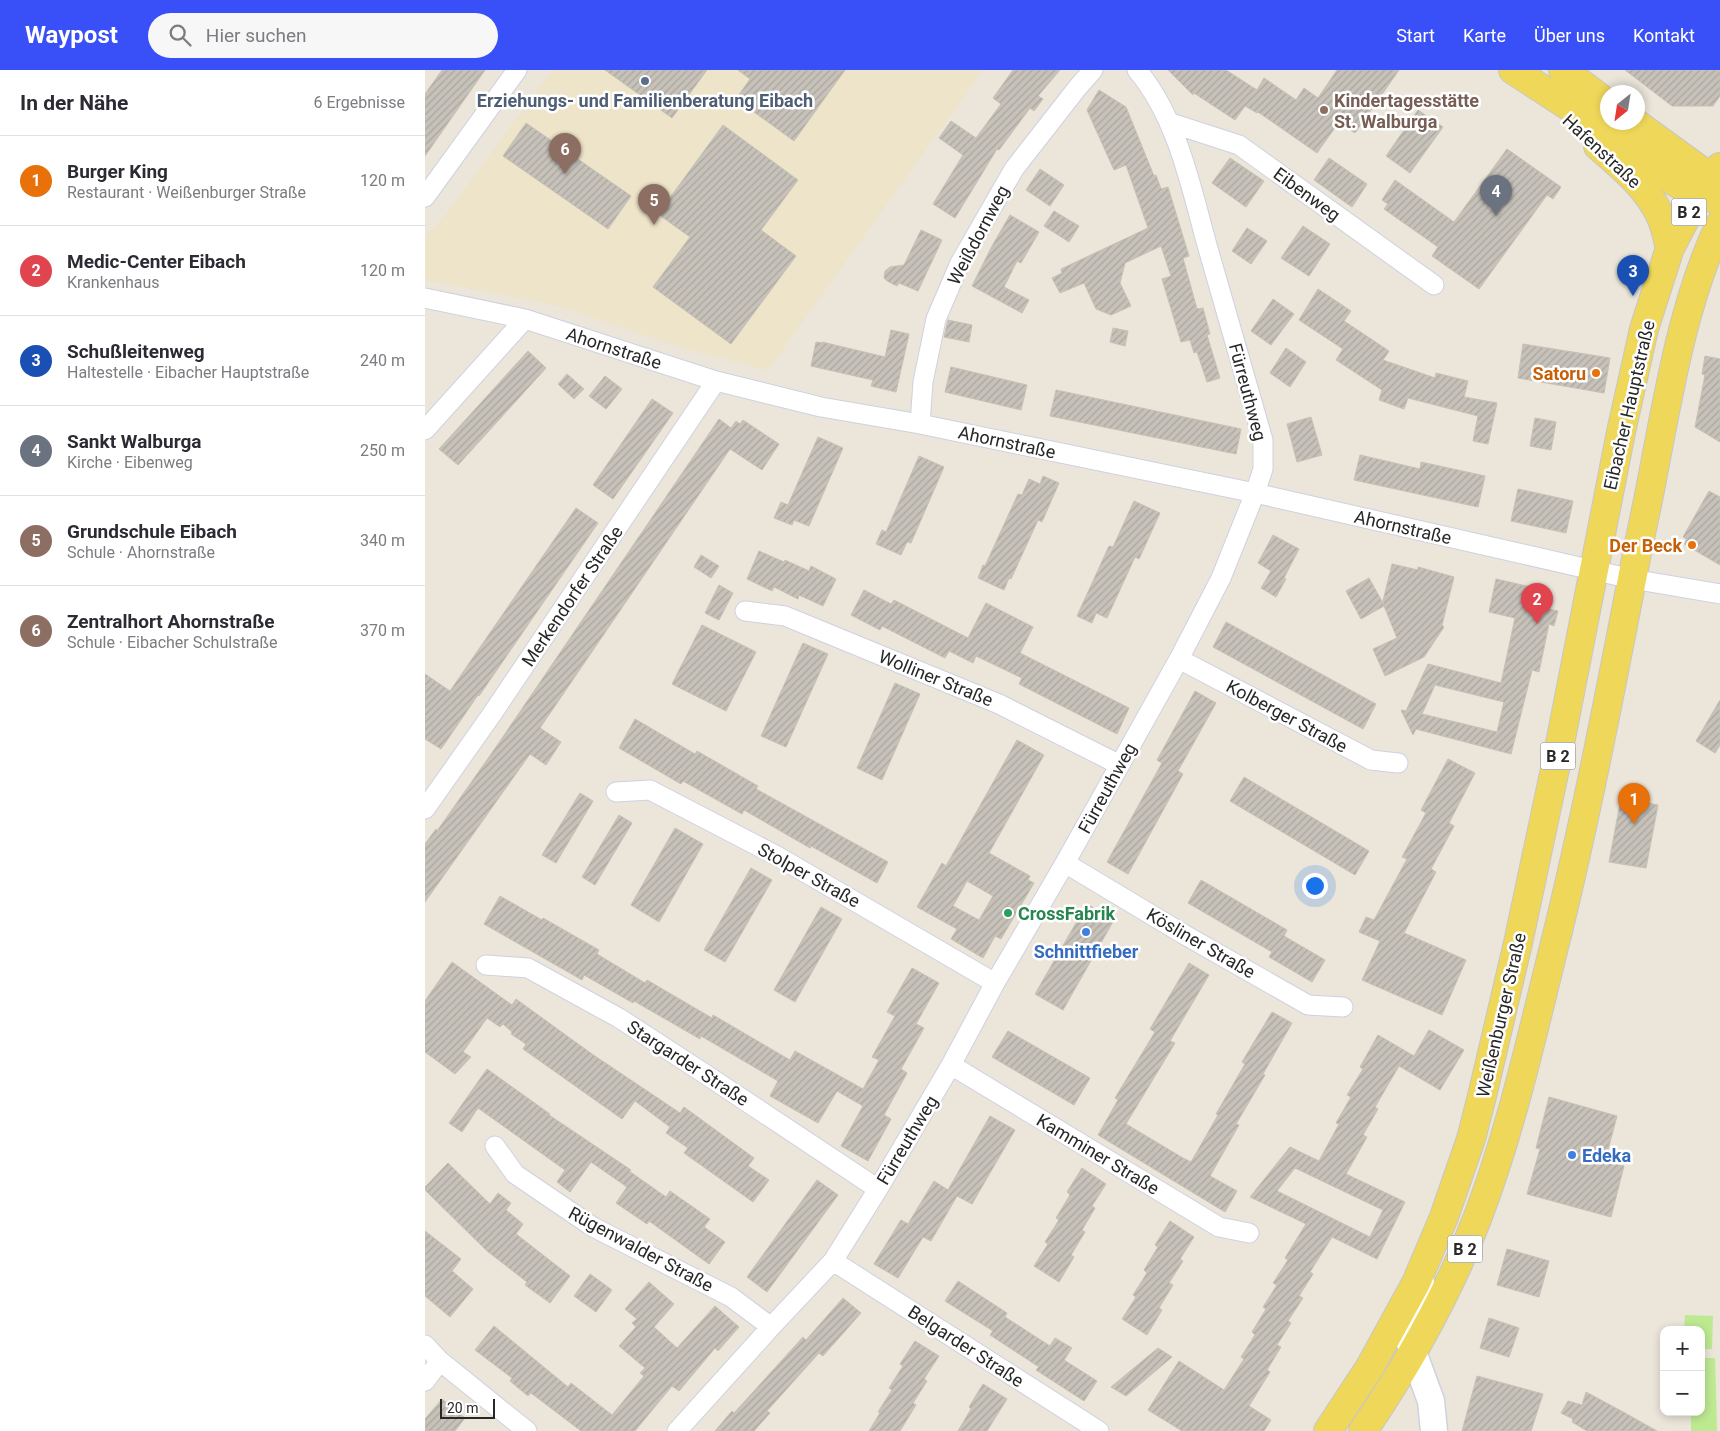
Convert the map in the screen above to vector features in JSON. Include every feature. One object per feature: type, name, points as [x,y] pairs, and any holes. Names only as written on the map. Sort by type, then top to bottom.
[{"type":"main road","name":"Hafenstraße","points":[[1512,70],[1599,126],[1635,133],[1714,186]]},
{"type":"main road","name":"Hafenstraße","points":[[1512,70],[1638,183],[1652,201],[1660,216],[1670,248]]},
{"type":"main road","name":"Hafenstraße","points":[[1563,70],[1600,98]]},
{"type":"main road","name":"Eibacher Hauptstraße","points":[[1594,569],[1635,366],[1651,305],[1670,248],[1683,222],[1714,186]]},
{"type":"main road","name":"Eibacher Hauptstraße","points":[[1632,578],[1685,320],[1701,270],[1720,224]]},
{"type":"main road","name":"Weißenburger Straße","points":[[1328,1431],[1370,1367],[1425,1264],[1444,1217],[1471,1138],[1483,1096],[1518,943],[1555,769],[1594,569]]},
{"type":"main road","name":"Weißenburger Straße","points":[[1363,1431],[1413,1351],[1460,1260],[1489,1187],[1543,995],[1565,905],[1589,797],[1632,578]]},
{"type":"main road","name":"B 2","points":[[1518,943],[1529,978],[1543,995]]},
{"type":"main road","points":[[1425,1264],[1416,1312],[1407,1330],[1409,1341],[1431,1401],[1434,1431]]},
{"type":"street","points":[[425,197],[517,70]]},
{"type":"street","name":"Weißdornweg","points":[[920,424],[923,382],[936,319],[960,263],[1014,169],[1078,86],[1093,70]]},
{"type":"street","name":"Fürreuthweg","points":[[677,1431],[833,1261],[878,1189],[951,1065],[995,983],[1065,863],[1179,659],[1221,578],[1255,493],[1263,469],[1263,440],[1171,124],[1147,81],[1137,70]]},
{"type":"street","name":"Eibenweg","points":[[1171,124],[1239,145],[1434,285]]},
{"type":"street","name":"Ahornstraße","points":[[425,298],[525,319],[716,381],[821,407],[920,424],[1255,493],[1632,578],[1720,594]]},
{"type":"street","points":[[425,430],[525,319]]},
{"type":"street","name":"Merkendorfer Straße","points":[[425,809],[492,714],[716,381]]},
{"type":"street","name":"Wolliner Straße","points":[[745,611],[785,616],[803,623],[999,704],[1120,765]]},
{"type":"street","name":"Kolberger Straße","points":[[1179,659],[1371,760],[1398,763]]},
{"type":"street","name":"Stolper Straße","points":[[616,792],[650,790],[777,856],[995,983]]},
{"type":"street","name":"Kösliner Straße","points":[[1065,863],[1185,935],[1308,1005],[1343,1007]]},
{"type":"street","name":"Stargarder Straße","points":[[486,965],[528,968],[619,1018],[878,1189]]},
{"type":"street","name":"Kamminer Straße","points":[[951,1065],[1219,1226],[1249,1233]]},
{"type":"street","name":"Rügenwalder Straße","points":[[495,1146],[515,1174],[593,1227],[731,1297],[771,1327]]},
{"type":"street","name":"Belgarder Straße","points":[[833,1261],[1099,1431]]},
{"type":"street","points":[[425,1345],[440,1361],[527,1431]]},
{"type":"street","points":[[425,1381],[440,1361]]},
{"type":"shaded area","points":[[552,70],[983,70],[768,370],[682,348],[556,305],[425,280],[425,237],[448,212]]},
{"type":"green space","points":[[1685,1315],[1713,1316],[1712,1349],[1705,1349],[1705,1326],[1684,1326]]},
{"type":"green space","points":[[1705,1358],[1715,1358],[1717,1431],[1691,1431],[1691,1416],[1705,1416]]},
{"type":"building","points":[[442,70],[485,70],[425,156],[425,94]]},
{"type":"building","points":[[605,70],[707,70],[672,118]]},
{"type":"building","points":[[738,70],[845,70],[794,141],[736,99],[750,79]]},
{"type":"building","points":[[1013,70],[1060,70],[1038,96],[1043,99],[1034,111],[1030,108],[999,150],[997,149],[955,218],[933,204],[963,155],[939,138],[951,121],[976,138],[1001,104],[993,98]]},
{"type":"building","name":"Kindertagesstätte St. Walburga","points":[[1168,70],[1226,70],[1257,90],[1264,78],[1296,100],[1304,88],[1318,98],[1337,70],[1399,70],[1355,133],[1339,122],[1317,153],[1258,112],[1245,106],[1235,120],[1194,93],[1193,95]]},
{"type":"building","points":[[1625,70],[1720,70],[1720,96],[1713,106],[1672,106]]},
{"type":"building","points":[[1099,90],[1126,107],[1154,176],[1156,175],[1161,189],[1168,187],[1189,256],[1183,258],[1197,309],[1203,308],[1210,334],[1207,335],[1220,378],[1207,382],[1197,352],[1194,353],[1190,340],[1181,342],[1162,279],[1171,276],[1161,246],[1125,263],[1120,283],[1131,306],[1111,315],[1096,309],[1084,283],[1060,293],[1052,278],[1062,273],[1061,269],[1148,228],[1126,165],[1114,170],[1087,110]]},
{"type":"building","points":[[1418,110],[1443,127],[1410,173],[1386,156]]},
{"type":"building","points":[[526,123],[631,196],[608,229],[503,156]]},
{"type":"building","points":[[723,125],[798,180],[761,230],[796,256],[731,344],[653,287],[690,237],[658,214]]},
{"type":"building","points":[[1507,149],[1561,187],[1553,199],[1547,195],[1479,289],[1432,256],[1438,247],[1384,209],[1388,204],[1382,200],[1395,180],[1454,222]]},
{"type":"building","points":[[1230,158],[1264,181],[1246,207],[1212,183]]},
{"type":"building","points":[[1329,158],[1367,184],[1352,207],[1314,180]]},
{"type":"building","points":[[1040,169],[1064,185],[1050,206],[1026,190]]},
{"type":"building","points":[[1054,211],[1079,226],[1069,242],[1044,226]]},
{"type":"building","points":[[1010,215],[1039,232],[1021,263],[1017,261],[1004,287],[1029,300],[1022,313],[972,286]]},
{"type":"building","points":[[1303,226],[1330,244],[1309,276],[1281,258]]},
{"type":"building","points":[[1247,228],[1267,241],[1251,264],[1232,251]]},
{"type":"building","points":[[921,230],[942,240],[918,291],[899,283],[897,286],[887,281],[884,278],[885,271],[890,267],[904,265]]},
{"type":"building","points":[[1318,289],[1351,311],[1344,321],[1389,351],[1383,360],[1435,378],[1436,373],[1468,381],[1464,397],[1497,403],[1488,444],[1473,441],[1478,416],[1408,398],[1404,409],[1379,400],[1382,390],[1336,360],[1343,349],[1299,320]]},
{"type":"building","points":[[1273,299],[1294,314],[1271,345],[1251,331]]},
{"type":"building","points":[[948,320],[972,325],[969,342],[944,337]]},
{"type":"building","points":[[1113,328],[1128,331],[1125,346],[1110,342]]},
{"type":"building","points":[[891,330],[909,334],[896,392],[871,386],[873,380],[811,366],[816,342],[885,357]]},
{"type":"building","points":[[1523,344],[1610,358],[1604,393],[1518,378]]},
{"type":"building","points":[[1286,348],[1306,362],[1290,387],[1270,373]]},
{"type":"building","points":[[528,351],[546,368],[458,465],[439,449]]},
{"type":"building","points":[[1705,356],[1720,359],[1720,442],[1695,427],[1705,375],[1702,374]]},
{"type":"building","points":[[951,367],[1027,385],[1021,410],[945,392]]},
{"type":"building","points":[[567,374],[584,389],[574,399],[558,384]]},
{"type":"building","points":[[605,376],[622,389],[606,409],[589,396]]},
{"type":"building","points":[[1056,390],[1241,429],[1236,454],[1050,416]]},
{"type":"building","points":[[652,399],[673,413],[613,499],[593,485]]},
{"type":"building","points":[[1311,417],[1322,455],[1297,462],[1287,424]]},
{"type":"building","points":[[1535,418],[1556,422],[1551,450],[1530,446]]},
{"type":"building","points":[[719,419],[731,428],[736,421],[740,424],[743,420],[779,444],[762,470],[730,449],[540,728],[561,742],[546,765],[530,754],[425,902],[425,844],[436,829],[437,831],[496,747]]},
{"type":"building","points":[[818,437],[843,448],[809,526],[794,520],[792,525],[774,518],[781,502],[788,505]]},
{"type":"building","points":[[1360,455],[1420,469],[1421,462],[1485,476],[1478,507],[1354,480]]},
{"type":"building","points":[[919,456],[944,467],[911,543],[907,542],[901,555],[876,544],[882,530],[886,532]]},
{"type":"building","points":[[1043,476],[1059,483],[1042,522],[1038,520],[1004,590],[978,578],[1018,494],[1022,495],[1029,479],[1040,484]]},
{"type":"building","points":[[1518,489],[1573,501],[1566,533],[1511,521]]},
{"type":"building","points":[[1709,491],[1720,497],[1720,565],[1684,544],[1687,539],[1683,537]]},
{"type":"building","points":[[1134,501],[1160,513],[1139,559],[1135,557],[1107,618],[1096,613],[1092,623],[1077,616],[1109,546],[1113,547]]},
{"type":"building","points":[[576,508],[598,523],[441,749],[425,739],[425,674],[450,691]]},
{"type":"building","points":[[1273,535],[1299,549],[1276,597],[1261,588],[1271,571],[1258,563]]},
{"type":"building","points":[[759,551],[809,571],[811,566],[836,579],[823,606],[799,595],[798,599],[774,587],[772,591],[747,579]]},
{"type":"building","points":[[701,555],[719,566],[711,578],[694,567]]},
{"type":"building","points":[[1392,564],[1418,570],[1418,567],[1454,577],[1442,625],[1444,627],[1424,657],[1385,676],[1373,649],[1397,638],[1384,606],[1361,619],[1346,591],[1369,578],[1384,605],[1383,601]]},
{"type":"building","points":[[1496,579],[1544,590],[1540,607],[1558,611],[1554,626],[1549,624],[1539,672],[1532,670],[1511,754],[1416,729],[1413,735],[1401,710],[1406,711],[1428,664],[1501,683],[1515,618],[1489,612]],"holes":[[[1435,685],[1504,702],[1497,732],[1422,714]]]},
{"type":"building","points":[[719,585],[733,593],[719,620],[705,613]]},
{"type":"building","points":[[864,590],[891,604],[894,600],[968,638],[986,603],[1033,627],[1020,653],[1129,708],[1117,734],[1019,684],[1022,678],[976,656],[973,663],[949,651],[945,658],[882,626],[880,630],[851,615]]},
{"type":"building","points":[[1226,622],[1376,704],[1363,729],[1213,647]]},
{"type":"building","points":[[702,625],[756,652],[726,711],[672,684]]},
{"type":"building","points":[[803,643],[828,654],[786,747],[761,736]]},
{"type":"building","points":[[895,683],[920,694],[882,780],[857,768]]},
{"type":"building","points":[[1195,691],[1216,703],[1178,771],[1183,774],[1128,874],[1107,862],[1162,763],[1157,760]]},
{"type":"building","points":[[1720,700],[1720,745],[1715,753],[1696,741]]},
{"type":"building","points":[[635,719],[695,754],[697,751],[758,786],[756,789],[888,862],[877,883],[811,846],[810,848],[744,810],[742,814],[683,781],[681,784],[619,748]]},
{"type":"building","points":[[1017,740],[1044,755],[989,853],[1030,876],[1028,880],[1034,883],[1001,939],[995,936],[983,958],[951,939],[957,929],[917,907],[942,863],[946,866]],"holes":[[[967,881],[993,896],[979,920],[953,906]]]},
{"type":"building","points":[[1448,759],[1475,773],[1449,823],[1454,826],[1431,869],[1436,872],[1404,933],[1466,960],[1442,1015],[1362,980],[1380,941],[1359,932],[1366,917],[1374,920],[1407,859],[1402,857],[1426,813],[1421,810]]},
{"type":"building","points":[[1244,777],[1369,851],[1355,875],[1230,801]]},
{"type":"building","points":[[580,793],[593,801],[556,863],[542,855]]},
{"type":"building","points":[[1621,798],[1658,805],[1646,868],[1609,862]]},
{"type":"building","points":[[619,815],[632,823],[595,885],[582,877]]},
{"type":"building","points":[[675,828],[703,844],[659,922],[631,905]]},
{"type":"building","points":[[751,868],[772,880],[725,962],[704,950]]},
{"type":"building","points":[[1201,880],[1287,930],[1284,936],[1325,960],[1312,982],[1269,957],[1272,952],[1188,903]]},
{"type":"building","points":[[500,896],[599,950],[597,954],[645,983],[647,980],[712,1018],[713,1015],[790,1060],[795,1051],[863,1089],[879,1060],[872,1057],[895,1016],[887,1012],[912,968],[939,983],[916,1024],[924,1028],[901,1069],[907,1073],[884,1115],[891,1119],[868,1161],[841,1146],[863,1106],[837,1091],[818,1123],[770,1096],[778,1081],[701,1036],[700,1039],[584,975],[582,980],[484,924]]},
{"type":"building","points":[[1087,904],[1114,920],[1063,1010],[1035,994]]},
{"type":"building","points":[[821,907],[842,919],[795,1002],[774,990]]},
{"type":"building","points":[[452,962],[512,1005],[516,999],[592,1054],[680,1113],[684,1107],[754,1158],[748,1166],[769,1180],[753,1202],[684,1153],[688,1148],[666,1133],[670,1127],[635,1101],[622,1119],[523,1049],[526,1044],[511,1034],[512,1032],[503,1024],[500,1027],[487,1018],[463,1052],[471,1057],[455,1074],[425,1052],[425,1001]]},
{"type":"building","points":[[1189,963],[1209,975],[1170,1041],[1175,1043],[1126,1124],[1183,1158],[1191,1162],[1245,1064],[1242,1062],[1272,1012],[1292,1023],[1263,1074],[1265,1075],[1236,1124],[1239,1125],[1210,1176],[1237,1191],[1225,1212],[1098,1135],[1118,1100],[1115,1098],[1155,1032],[1150,1029]]},
{"type":"building","points":[[1429,1030],[1464,1050],[1440,1090],[1399,1066],[1375,1107],[1378,1109],[1363,1135],[1367,1137],[1346,1174],[1405,1202],[1377,1259],[1332,1237],[1310,1272],[1313,1274],[1299,1296],[1303,1298],[1288,1321],[1291,1323],[1277,1345],[1281,1347],[1267,1370],[1270,1372],[1249,1406],[1271,1420],[1264,1431],[1182,1431],[1148,1410],[1179,1361],[1224,1390],[1244,1359],[1241,1357],[1255,1335],[1252,1332],[1266,1309],[1263,1307],[1277,1285],[1273,1283],[1288,1260],[1285,1258],[1306,1224],[1250,1197],[1290,1147],[1319,1161],[1339,1124],[1336,1123],[1351,1097],[1347,1095],[1363,1069],[1360,1067],[1378,1035],[1414,1056]],"holes":[[[1295,1168],[1383,1210],[1370,1237],[1277,1191]]]},
{"type":"building","points":[[1008,1031],[1090,1078],[1074,1105],[992,1057]]},
{"type":"building","points":[[487,1069],[549,1115],[631,1170],[629,1171],[666,1197],[670,1191],[710,1219],[704,1227],[725,1242],[709,1264],[649,1221],[647,1224],[616,1203],[627,1187],[591,1162],[570,1192],[557,1182],[565,1170],[478,1108],[462,1132],[449,1123]]},
{"type":"building","name":"Edeka","points":[[1549,1097],[1617,1116],[1605,1161],[1624,1166],[1611,1217],[1527,1194],[1540,1149],[1536,1148]]},
{"type":"building","points":[[990,1116],[1015,1130],[972,1204],[957,1196],[931,1241],[923,1237],[898,1278],[874,1264],[901,1220],[908,1224],[934,1181],[948,1190]]},
{"type":"building","points":[[448,1163],[490,1204],[498,1193],[511,1203],[506,1210],[523,1224],[516,1234],[570,1276],[550,1303],[525,1285],[527,1282],[487,1251],[425,1190],[425,1187]]},
{"type":"building","points":[[1082,1168],[1106,1184],[1092,1206],[1095,1208],[1082,1230],[1085,1232],[1071,1255],[1074,1257],[1059,1282],[1034,1266],[1048,1244],[1045,1242],[1059,1220],[1056,1218],[1070,1195],[1067,1192]]},
{"type":"building","points":[[817,1180],[838,1195],[767,1292],[747,1277]]},
{"type":"building","points":[[1170,1221],[1194,1237],[1180,1259],[1183,1261],[1169,1283],[1173,1285],[1159,1308],[1162,1310],[1147,1335],[1122,1319],[1136,1297],[1133,1295],[1147,1273],[1144,1270],[1158,1247],[1155,1245]]},
{"type":"building","points":[[425,1231],[461,1259],[452,1271],[473,1289],[450,1317],[425,1296]]},
{"type":"building","points":[[1507,1249],[1549,1261],[1539,1297],[1497,1285]]},
{"type":"building","points":[[590,1274],[612,1290],[596,1312],[574,1296]]},
{"type":"building","points":[[958,1281],[1007,1313],[1005,1317],[1050,1346],[1055,1338],[1072,1348],[1064,1360],[1097,1381],[1084,1401],[1036,1370],[1039,1367],[990,1335],[993,1331],[945,1301]]},
{"type":"building","points":[[649,1282],[674,1304],[654,1327],[677,1348],[715,1306],[739,1327],[718,1351],[715,1348],[679,1391],[672,1386],[635,1431],[581,1431],[531,1393],[528,1396],[510,1381],[512,1378],[475,1350],[494,1326],[568,1387],[571,1383],[612,1415],[644,1376],[640,1373],[645,1368],[619,1346],[636,1327],[632,1323],[637,1319],[625,1309]]},
{"type":"building","points":[[843,1298],[861,1313],[823,1356],[819,1353],[767,1411],[770,1413],[754,1431],[715,1431],[732,1411],[734,1413],[803,1337],[806,1340]]},
{"type":"building","points":[[1489,1318],[1519,1328],[1509,1357],[1480,1348]]},
{"type":"building","points":[[915,1341],[939,1356],[924,1379],[927,1381],[913,1403],[916,1405],[900,1431],[869,1431],[892,1390],[889,1388],[903,1366],[900,1364]]},
{"type":"building","points":[[1158,1348],[1172,1357],[1126,1396],[1111,1387]]},
{"type":"building","points":[[1477,1376],[1543,1394],[1531,1431],[1462,1431]]},
{"type":"building","points":[[983,1384],[1007,1399],[987,1431],[958,1431],[971,1409],[969,1407]]},
{"type":"building","points":[[1586,1392],[1657,1431],[1587,1431],[1572,1422],[1573,1419],[1561,1413],[1568,1401],[1582,1405]]},
{"type":"building","points":[[442,1399],[465,1418],[455,1431],[425,1431],[425,1419]]},
{"type":"place","name":"Erziehungs- und Familienberatung Eibach","points":[[645,81]]},
{"type":"place","name":"Kindertagesstätte St. Walburga","points":[[1324,110]]},
{"type":"place","name":"Zentralhort Ahornstraße","points":[[565,174]]},
{"type":"place","name":"Sankt Walburga","points":[[1496,216]]},
{"type":"place","name":"Grundschule Eibach","points":[[654,225]]},
{"type":"place","name":"Schußleitenweg","points":[[1633,296]]},
{"type":"place","name":"Satoru","points":[[1596,373]]},
{"type":"place","name":"Der Beck","points":[[1692,545]]},
{"type":"place","name":"Medic-Center Eibach","points":[[1537,624]]},
{"type":"place","name":"Burger King","points":[[1634,824]]},
{"type":"place","name":"CrossFabrik","points":[[1008,913]]},
{"type":"place","name":"Schnittfieber","points":[[1086,932]]},
{"type":"place","name":"Edeka","points":[[1572,1155]]}]
